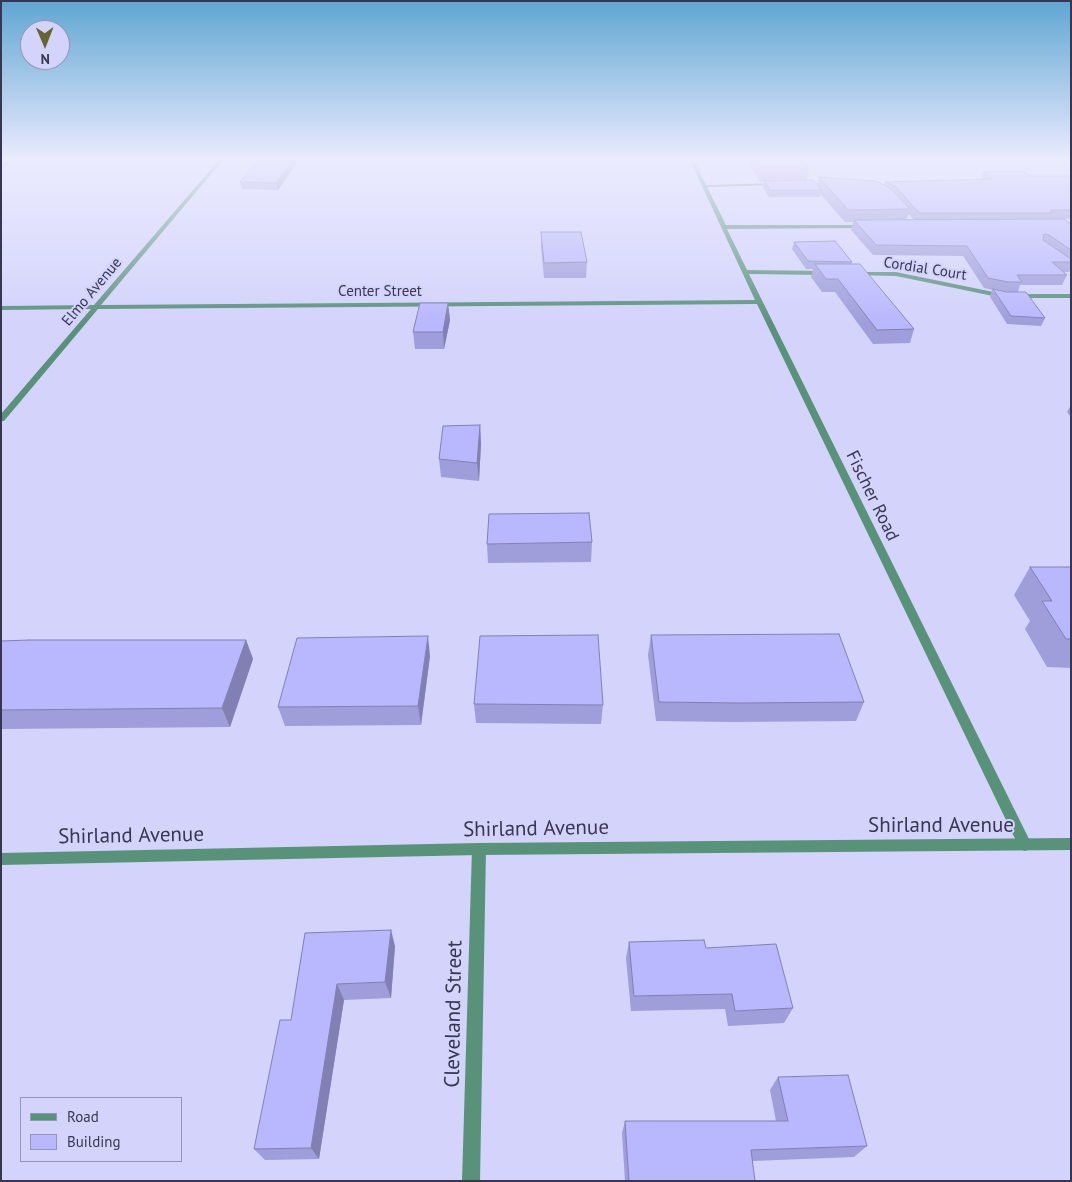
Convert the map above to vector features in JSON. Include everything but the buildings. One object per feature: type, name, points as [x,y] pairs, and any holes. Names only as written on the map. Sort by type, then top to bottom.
[{"type":"street","name":"Elmo Avenue","points":[[1,419],[174,215]]},
{"type":"street","name":"Fischer Road","points":[[719,215],[759,302],[1025,845]]},
{"type":"street","points":[[724,227],[873,226]]},
{"type":"street","points":[[746,272],[830,273]]},
{"type":"street","name":"Cordial Court","points":[[849,274],[896,274],[1003,296],[1071,296]]},
{"type":"street","name":"Center Street","points":[[1,308],[759,302]]},
{"type":"street","name":"Shirland Avenue","points":[[1,859],[479,849],[1071,844]]},
{"type":"street","name":"Cleveland Street","points":[[471,1181],[479,849]]}]
